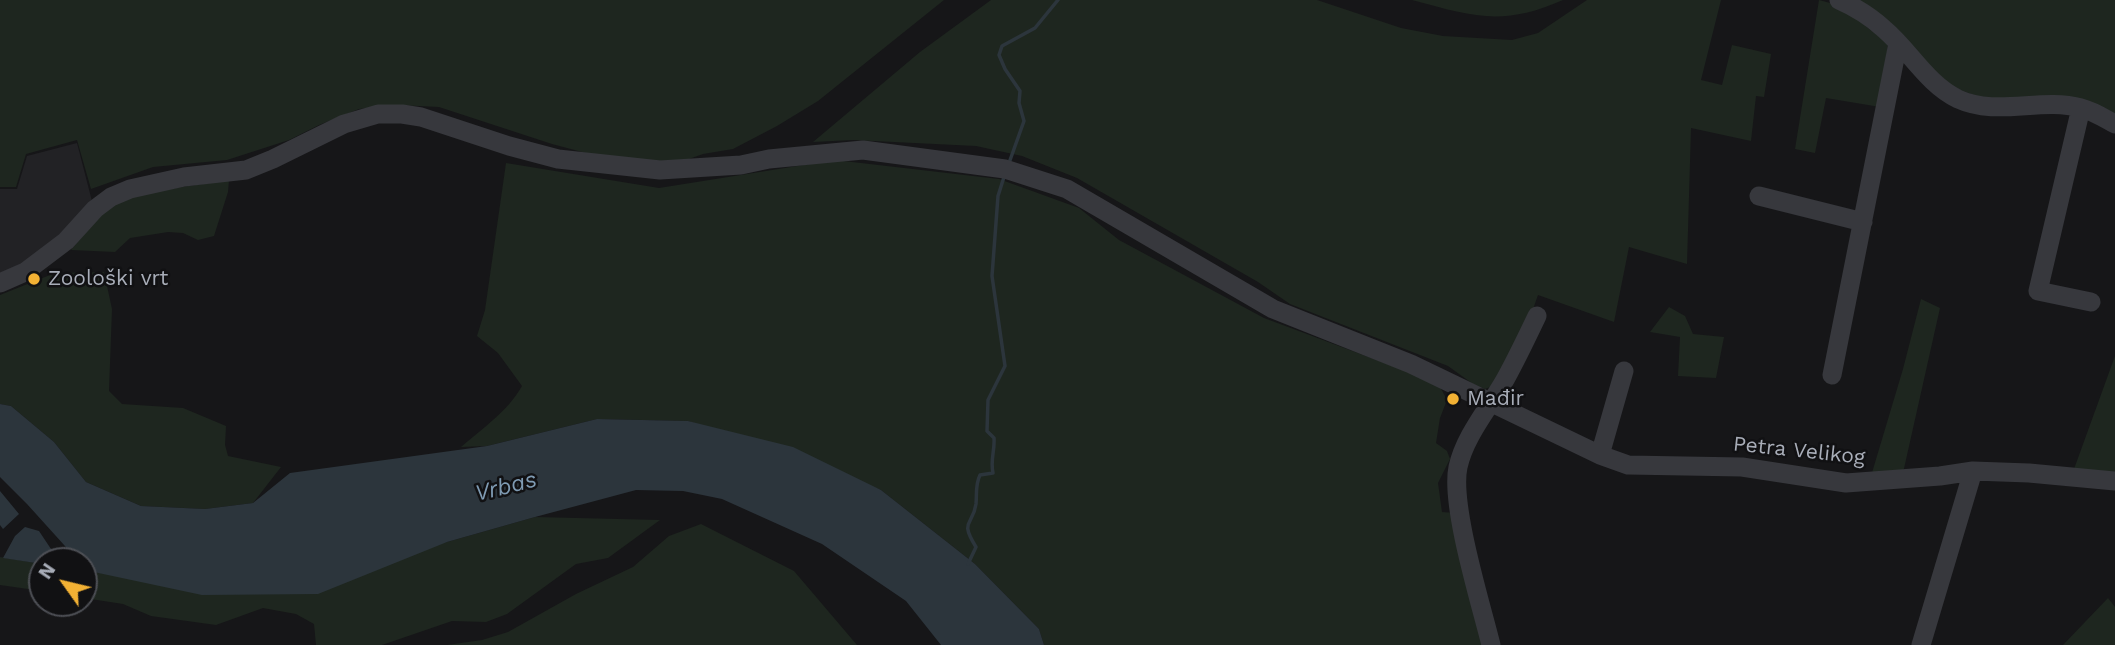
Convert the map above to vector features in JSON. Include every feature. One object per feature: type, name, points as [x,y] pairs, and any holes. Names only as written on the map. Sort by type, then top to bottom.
[{"type":"street","points":[[1839,0],[1874,20],[1942,89],[1971,103],[2005,107],[2050,104],[2081,108],[2115,124]]},
{"type":"street","points":[[1832,375],[1898,43]]},
{"type":"street","points":[[2081,108],[2038,291],[2091,302]]},
{"type":"street","name":"Petra Velikog","points":[[0,283],[25,272],[66,241],[95,209],[111,197],[130,189],[184,177],[246,170],[344,124],[378,114],[421,117],[558,159],[615,167],[660,170],[741,165],[769,159],[863,150],[1010,171],[1067,189],[1273,309],[1411,364],[1600,455],[1628,465],[1742,467],[1846,483],[1973,471],[2115,481]]},
{"type":"street","points":[[1759,196],[1863,222]]},
{"type":"street","points":[[1491,645],[1464,534],[1457,481],[1458,467],[1463,452],[1506,378],[1537,316]]},
{"type":"street","points":[[1600,455],[1623,371]]},
{"type":"street","points":[[1920,645],[1973,471]]},
{"type":"shaded area","points":[[0,0],[944,0],[818,101],[777,126],[733,149],[703,154],[672,165],[612,160],[552,144],[439,107],[398,105],[359,109],[289,140],[227,160],[153,167],[91,189],[77,140],[26,154],[16,187],[0,187]]},
{"type":"shaded area","points":[[991,0],[1317,0],[1401,28],[1443,36],[1512,40],[1538,33],[1587,0],[1721,0],[1701,80],[1722,85],[1732,45],[1771,54],[1764,97],[1756,96],[1751,141],[1691,128],[1687,264],[1629,247],[1614,322],[1538,295],[1532,312],[1493,386],[1485,389],[1448,366],[1290,304],[1258,282],[1077,178],[1022,156],[976,146],[853,140],[813,142],[920,52]]},
{"type":"shaded area","points":[[1412,0],[1563,0],[1522,14],[1487,16],[1452,11]]},
{"type":"shaded area","points":[[1819,0],[1841,6],[1888,44],[1880,107],[1826,98],[1815,153],[1795,149]]},
{"type":"shaded area","points":[[1856,0],[2115,0],[2115,115],[2009,103],[1987,99],[1952,86]]},
{"type":"shaded area","points":[[77,143],[94,209],[66,240],[0,275],[0,189],[17,189],[27,156]]},
{"type":"shaded area","points":[[835,160],[999,179],[1079,208],[1119,240],[1264,318],[1438,383],[1447,400],[1440,418],[1436,443],[1447,451],[1450,459],[1438,483],[1442,512],[1455,513],[1483,645],[1044,645],[1039,629],[975,564],[881,490],[688,421],[597,419],[487,446],[461,447],[502,411],[522,386],[498,353],[477,336],[485,310],[506,163],[659,188]]},
{"type":"shaded area","points":[[229,180],[228,192],[214,236],[198,240],[183,233],[168,232],[130,238],[115,252],[71,250],[98,218],[116,203],[154,192]]},
{"type":"shaded area","points":[[104,272],[112,309],[109,391],[122,404],[183,408],[226,426],[225,445],[228,456],[281,467],[253,503],[205,509],[141,506],[86,482],[54,442],[11,406],[0,404],[0,295],[55,273]]},
{"type":"shaded area","points":[[1921,299],[1940,308],[1903,473],[1871,476],[1903,369]]},
{"type":"shaded area","points":[[1669,307],[1685,316],[1693,334],[1724,337],[1716,378],[1678,376],[1680,337],[1650,332]]},
{"type":"shaded area","points":[[2115,356],[2115,472],[2074,469]]},
{"type":"shaded area","points":[[535,517],[660,520],[608,558],[576,564],[507,614],[486,622],[452,621],[382,645],[316,645],[314,624],[296,614],[263,608],[216,625],[151,616],[123,604],[98,600],[98,572],[107,574],[447,542]]},
{"type":"shaded area","points":[[701,524],[794,571],[857,645],[447,645],[482,640],[508,632],[576,594],[633,567],[669,536]]},
{"type":"shaded area","points":[[0,557],[28,562],[28,589],[0,585]]},
{"type":"shaded area","points":[[2108,598],[2115,607],[2115,645],[2063,645]]},
{"type":"water","name":"Vrbas","points":[[0,404],[11,406],[54,442],[86,482],[141,506],[205,509],[253,503],[290,473],[487,446],[597,419],[688,421],[793,447],[881,490],[975,564],[1039,629],[1044,645],[941,645],[906,601],[822,544],[722,499],[683,491],[636,490],[535,517],[447,542],[318,594],[202,595],[98,573],[98,547],[66,547],[0,477]]},
{"type":"water","points":[[0,491],[19,514],[3,529],[0,525]]},
{"type":"water","points":[[25,527],[39,531],[50,547],[28,547],[28,562],[3,558],[15,536]]},
{"type":"waterway","points":[[1009,163],[1024,121],[1019,103],[1020,91],[999,55],[1002,46],[1035,28],[1058,0]]},
{"type":"waterway","points":[[968,564],[976,547],[968,532],[968,524],[976,504],[977,482],[980,475],[993,473],[994,438],[987,431],[988,400],[1005,366],[992,276],[998,196],[1004,177]]},
{"type":"place","name":"Zoološki vrt","points":[[34,279]]},
{"type":"place","name":"Mađir","points":[[1453,399]]}]
